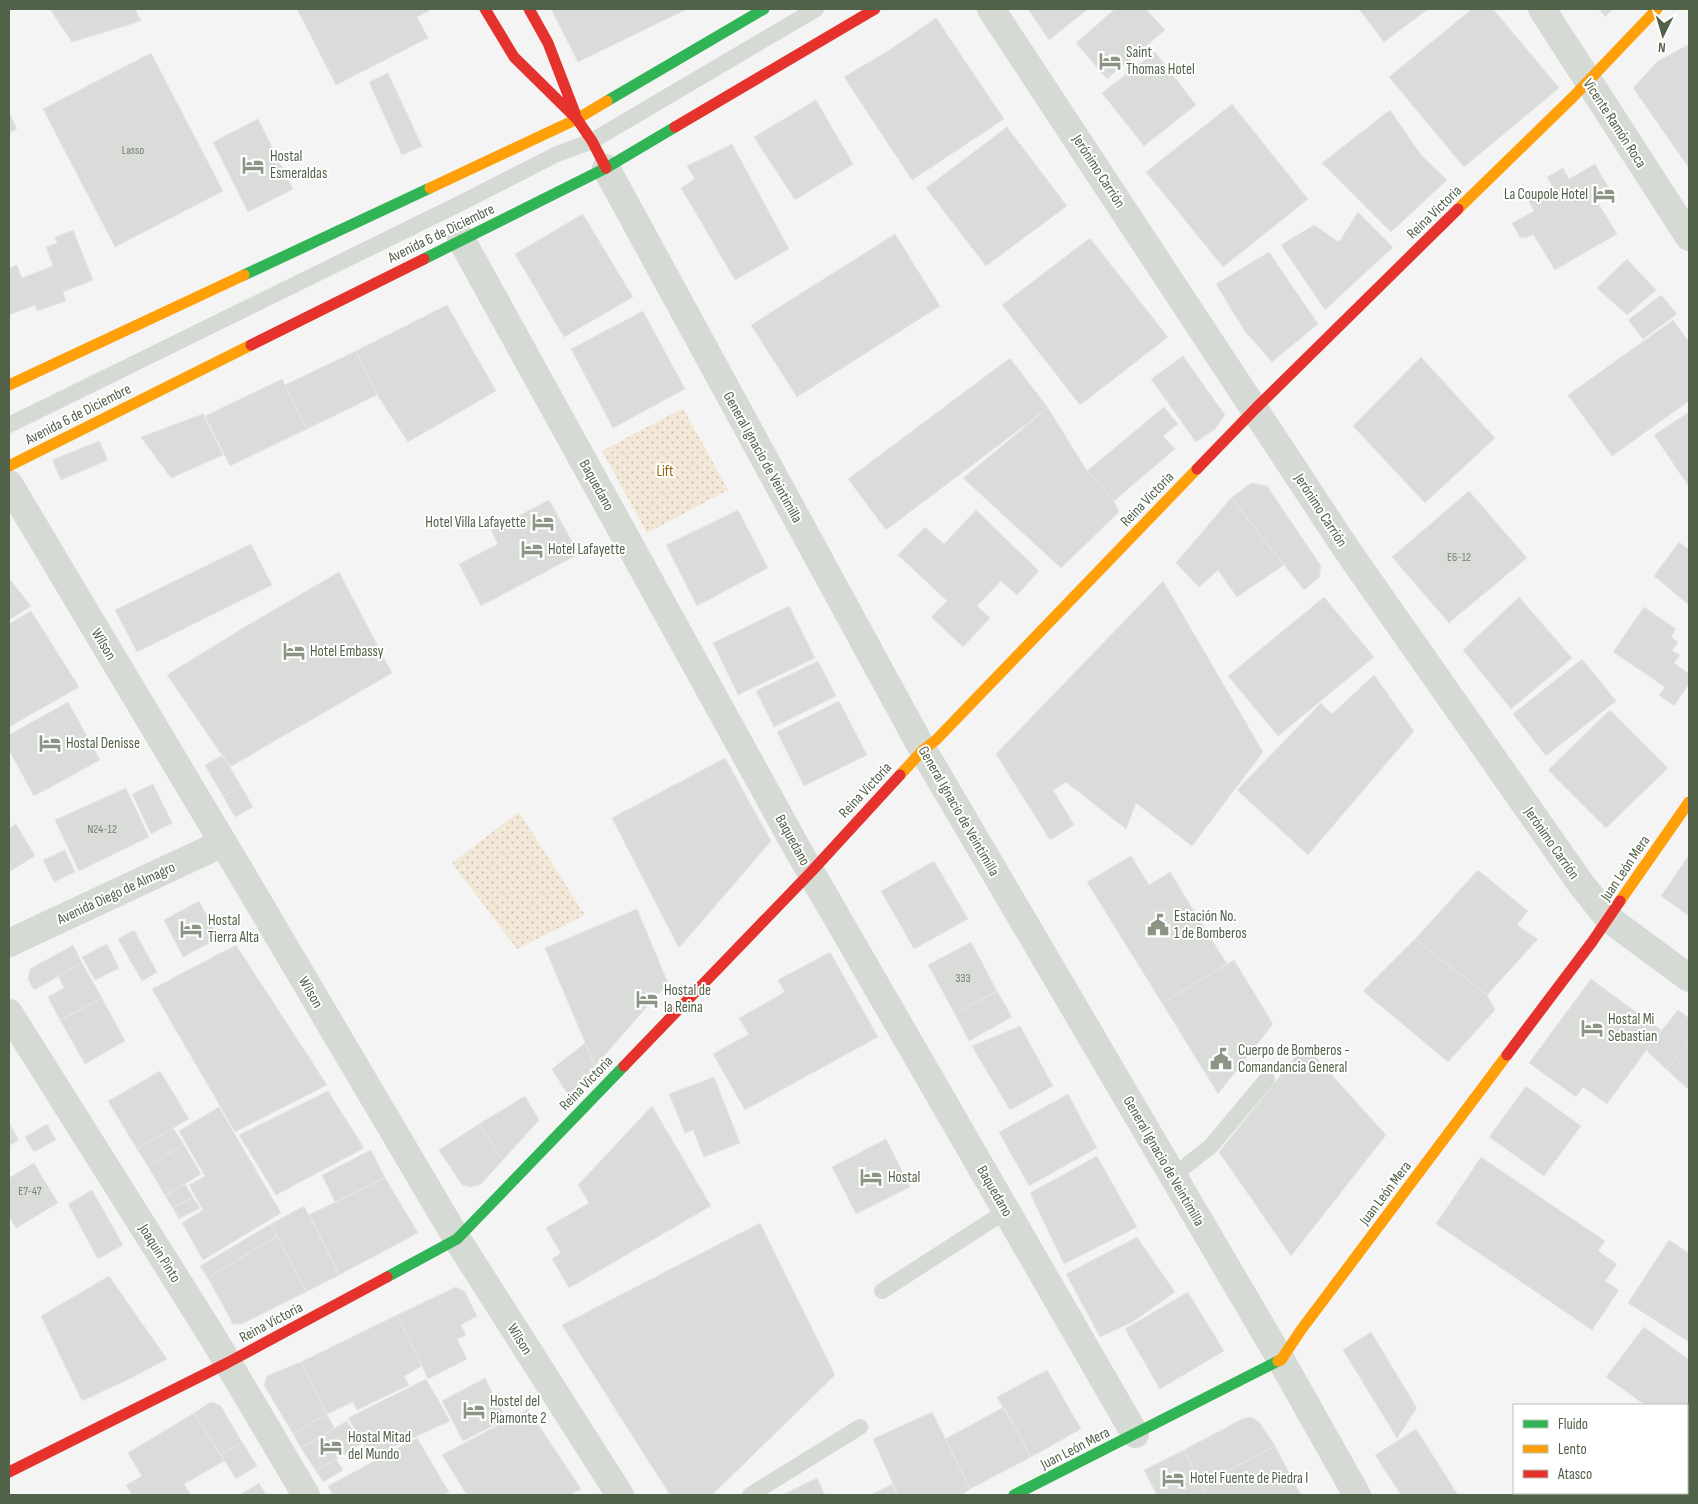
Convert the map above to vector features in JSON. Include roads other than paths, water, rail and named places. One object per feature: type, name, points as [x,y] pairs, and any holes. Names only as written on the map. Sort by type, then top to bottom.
[{"type":"street","name":"General Ignacio de Veintimilla","points":[[485,9],[514,57],[577,119],[592,141],[923,750],[1281,1360],[1357,1495]]},
{"type":"street","name":"General Ignacio de Veintimilla","points":[[529,9],[548,44],[577,119]]},
{"type":"street","points":[[9,385],[577,119],[764,9]]},
{"type":"street","name":"Avenida 6 de Diciembre","points":[[9,466],[606,168],[875,9]]},
{"type":"street","name":"Jerónimo Carrión","points":[[991,9],[1256,408],[1347,550],[1581,884],[1609,920],[1689,978]]},
{"type":"street","name":"Vicente Ramón Roca","points":[[1542,9],[1689,237]]},
{"type":"street","name":"Reina Victoria","points":[[9,1472],[227,1363],[457,1239],[811,872],[923,750],[936,740],[1256,408],[1588,81],[1657,9]]},
{"type":"street","name":"Baquedano","points":[[461,239],[811,872],[1135,1434]]},
{"type":"street","name":"Wilson","points":[[9,484],[457,1239],[620,1495]]},
{"type":"street","name":"Juan León Mera","points":[[1014,1495],[1281,1360],[1307,1322],[1609,920],[1689,802]]},
{"type":"street","name":"Avenida Diego de Almagro","points":[[9,943],[223,842]]},
{"type":"street","name":"Joaquin Pinto","points":[[9,1013],[212,1336],[306,1495]]},
{"type":"lane","points":[[9,425],[555,155],[592,141],[816,9]]},
{"type":"lane","points":[[1173,1176],[1211,1146],[1267,1079]]},
{"type":"lane","points":[[882,1291],[1006,1211]]},
{"type":"lane","points":[[750,1495],[860,1426]]},
{"type":"place","name":"Saint Thomas Hotel","points":[[1110,61]]},
{"type":"place","name":"Hostal Esmeraldas","points":[[253,165]]},
{"type":"place","name":"La Coupole Hotel","points":[[1604,194]]},
{"type":"place","name":"Hotel Villa Lafayette","points":[[543,522]]},
{"type":"place","name":"Hotel Lafayette","points":[[532,549]]},
{"type":"place","name":"Hotel Embassy","points":[[294,651]]},
{"type":"place","name":"Hostal Denisse","points":[[50,743]]},
{"type":"place","name":"Estación No. 1 de Bomberos","points":[[1158,925]]},
{"type":"place","name":"Hostal Tierra Alta","points":[[191,929]]},
{"type":"place","name":"Hostal de la Reina","points":[[647,999]]},
{"type":"place","name":"Hostal Mi Sebastian","points":[[1592,1028]]},
{"type":"place","name":"Cuerpo de Bomberos - Comandancia General","points":[[1221,1059]]},
{"type":"place","name":"Hostal","points":[[871,1177]]},
{"type":"place","name":"Hostel del Piamonte 2","points":[[474,1410]]},
{"type":"place","name":"Hostal Mitad del Mundo","points":[[331,1446]]},
{"type":"place","name":"Hotel Fuente de Piedra I","points":[[1173,1478]]},
{"type":"park label","name":"Lift","points":[[665,471]]}]
